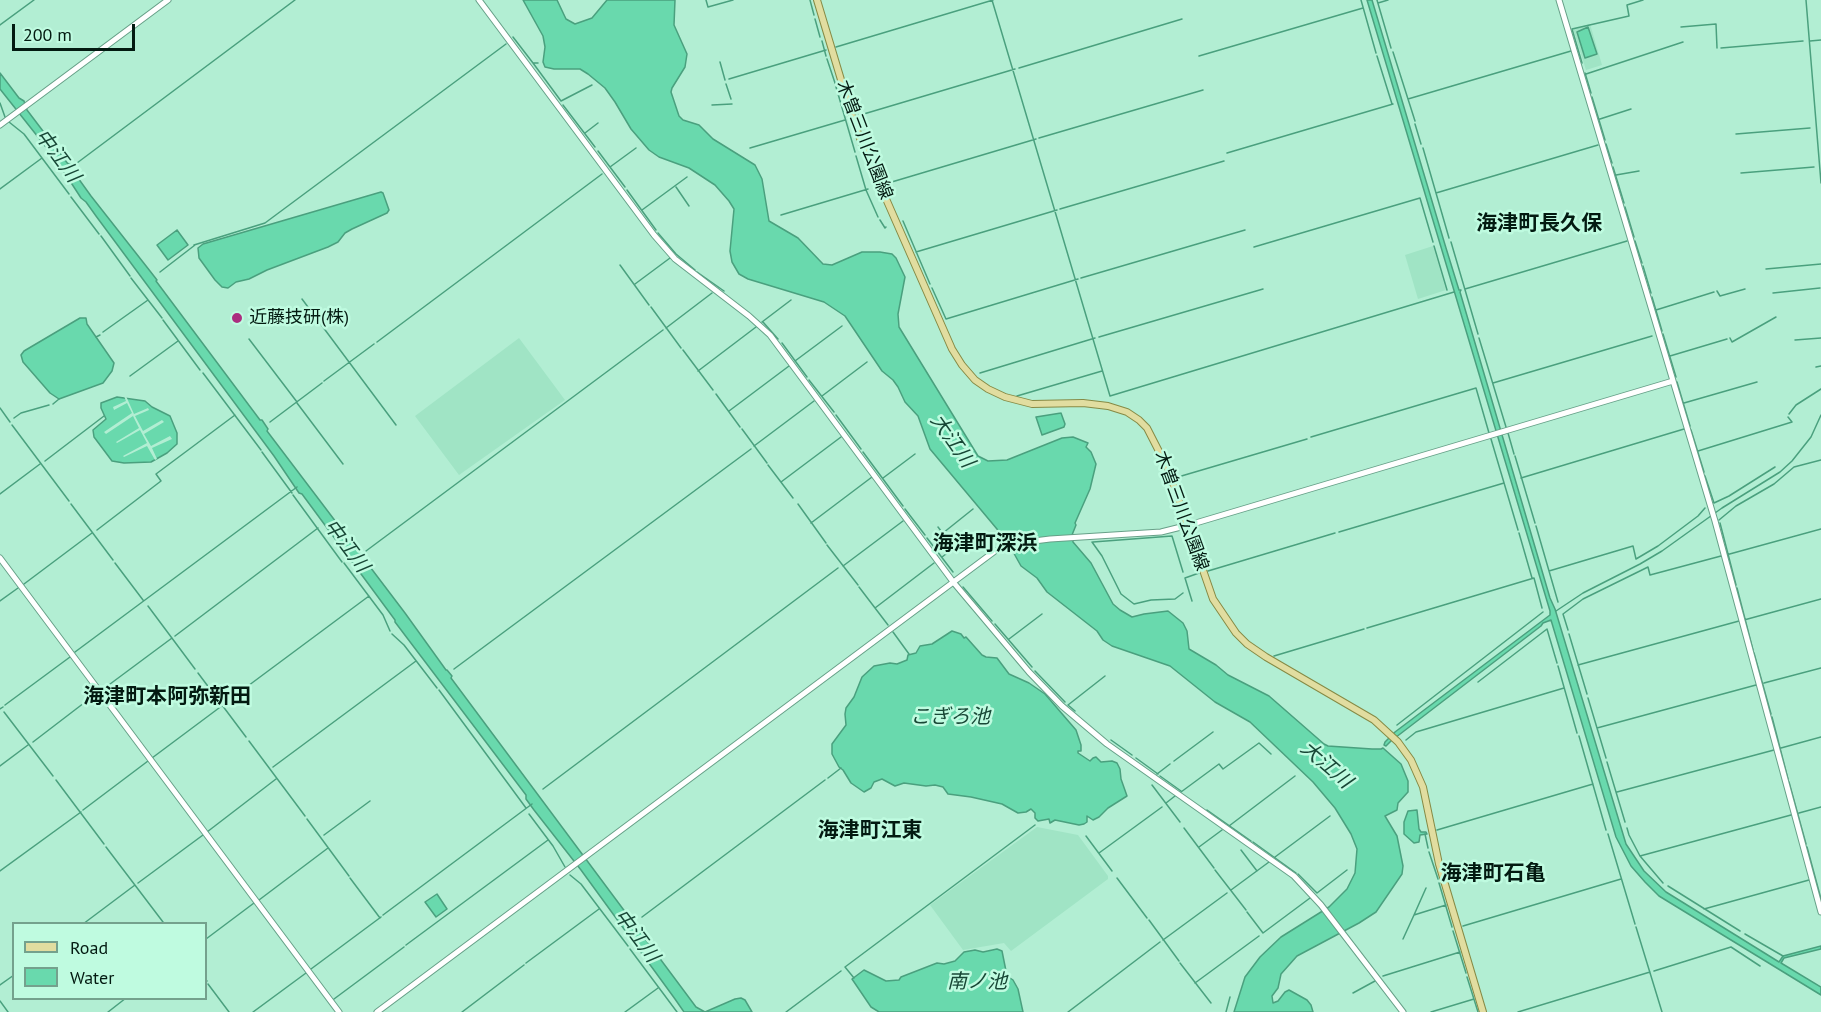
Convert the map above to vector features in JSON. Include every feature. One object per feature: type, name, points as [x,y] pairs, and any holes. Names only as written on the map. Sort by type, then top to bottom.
[{"type":"main road","name":"木曽三川公園線","points":[[817,0],[854,123],[865,151],[952,349],[962,365],[975,380],[988,389],[1015,401],[1032,404],[1100,405],[1115,408],[1133,416],[1147,428],[1161,452],[1189,525],[1213,599],[1236,633],[1266,657],[1374,720],[1393,736],[1411,760],[1421,781],[1439,864],[1483,1012]]},
{"type":"street","points":[[0,126],[168,0]]},
{"type":"street","points":[[479,0],[659,242],[675,259],[770,335],[954,583],[1029,672],[1086,728],[1294,876],[1323,906],[1403,1012]]},
{"type":"street","points":[[1559,0],[1714,519],[1821,912]]},
{"type":"street","points":[[377,1012],[989,555],[1008,546],[1032,542],[1161,532],[1189,525],[1673,381]]},
{"type":"street","points":[[0,558],[339,1012]]},
{"type":"shaded area","points":[[1590,24],[1602,65],[1586,70],[1573,29]]},
{"type":"shaded area","points":[[1433,246],[1446,290],[1418,299],[1405,255]]},
{"type":"shaded area","points":[[519,338],[565,400],[459,475],[415,416]]},
{"type":"shaded area","points":[[1037,827],[1078,835],[1108,879],[1011,951],[1004,943],[963,950],[930,905]]},
{"type":"water","name":"大江川","points":[[523,0],[557,0],[566,19],[575,24],[592,18],[607,0],[675,0],[674,25],[687,54],[685,67],[671,92],[679,116],[683,120],[699,125],[713,139],[755,165],[762,179],[769,221],[798,238],[823,264],[832,265],[862,252],[892,254],[896,258],[905,277],[898,314],[899,327],[978,456],[988,461],[1007,460],[1062,438],[1073,437],[1088,443],[1086,447],[1096,464],[1090,489],[1075,523],[1073,542],[1091,563],[1113,604],[1132,617],[1168,611],[1183,623],[1187,631],[1189,649],[1228,675],[1269,696],[1324,744],[1383,748],[1401,764],[1408,781],[1408,792],[1398,803],[1397,810],[1385,816],[1397,836],[1403,866],[1402,874],[1376,912],[1297,956],[1281,974],[1278,988],[1272,996],[1273,1003],[1289,990],[1307,1000],[1313,1012],[1234,1012],[1245,977],[1260,957],[1281,937],[1329,907],[1347,889],[1355,873],[1357,849],[1351,834],[1335,808],[1313,782],[1250,722],[1215,702],[1170,666],[1112,646],[1103,640],[1097,631],[1047,592],[1037,578],[1021,566],[1007,541],[930,449],[918,416],[905,402],[893,380],[882,371],[845,316],[824,302],[748,279],[739,274],[732,262],[730,251],[734,209],[729,201],[715,185],[689,168],[659,157],[649,150],[631,129],[605,88],[588,74],[580,69],[545,67],[543,36]]},
{"type":"water","points":[[1367,0],[1372,0],[1446,248],[1459,290],[1461,290],[1550,598],[1626,844],[1644,871],[1666,892],[1779,962],[1783,956],[1821,946],[1821,949],[1784,958],[1781,963],[1821,987],[1821,995],[1659,896],[1631,866],[1616,837],[1551,620],[1543,623],[1386,746],[1384,745],[1395,732],[1550,615],[1550,611]]},
{"type":"water","points":[[1588,27],[1597,54],[1585,58],[1577,32]]},
{"type":"water","name":"中江川","points":[[0,73],[19,98],[24,101],[27,110],[68,164],[70,163],[91,196],[262,420],[267,431],[452,676],[451,678],[696,1007],[705,1012],[684,1012],[581,870],[534,810],[526,799],[526,795],[81,198],[57,161],[0,89]]},
{"type":"water","points":[[381,192],[389,210],[387,213],[345,233],[338,242],[328,247],[249,279],[236,282],[228,288],[222,287],[215,280],[199,258],[198,248],[203,244]]},
{"type":"water","points":[[177,230],[188,245],[168,260],[157,245]]},
{"type":"water","points":[[80,318],[86,318],[87,324],[114,363],[112,371],[103,383],[59,399],[50,393],[23,362],[21,355]]},
{"type":"water","points":[[117,397],[145,401],[170,416],[177,433],[177,444],[151,462],[112,461],[94,437],[93,430],[106,419],[101,403]]},
{"type":"water","points":[[1061,413],[1064,427],[1042,435],[1036,417]]},
{"type":"water","name":"こぎろ池","points":[[952,631],[966,637],[982,655],[997,658],[1009,674],[1029,683],[1045,694],[1076,730],[1081,745],[1081,751],[1078,753],[1090,761],[1096,757],[1101,762],[1117,763],[1127,796],[1093,820],[1087,816],[1087,822],[1079,825],[1055,820],[1050,823],[1049,819],[1038,821],[1031,809],[1018,813],[1002,804],[948,794],[943,787],[935,785],[904,783],[895,786],[882,779],[874,782],[871,788],[864,792],[851,783],[832,754],[832,744],[846,725],[846,708],[854,697],[862,677],[874,666],[897,664],[907,660],[908,655],[916,653],[920,646],[932,644]]},
{"type":"water","points":[[1417,810],[1419,829],[1427,834],[1420,835],[1419,842],[1414,843],[1404,834],[1404,822],[1408,811]]},
{"type":"water","points":[[437,894],[447,909],[436,917],[425,902]]},
{"type":"water","name":"南ノ池","points":[[997,949],[1002,951],[1007,976],[1013,980],[1018,989],[1023,1012],[879,1012],[871,1007],[852,979],[864,970],[886,981],[899,980],[901,977],[937,963],[955,961],[964,952]]},
{"type":"water","points":[[735,999],[745,1000],[752,1012],[705,1012]]},
{"type":"pier","points":[[124,396],[134,414],[148,408],[149,410],[135,416],[143,431],[162,420],[164,422],[144,434],[151,446],[170,436],[172,439],[152,448],[157,459],[155,460],[147,446],[123,456],[147,443],[140,430],[116,442],[139,428],[133,416],[106,434],[104,432],[132,413],[127,403],[114,410],[113,407],[126,401]]},
{"type":"waterway","points":[[0,25],[34,0]]},
{"type":"waterway","name":"中江川","points":[[77,163],[295,0]]},
{"type":"waterway","points":[[706,0],[708,7],[733,0]]},
{"type":"waterway","points":[[810,0],[814,15]]},
{"type":"waterway","points":[[992,0],[1110,396],[1454,292]]},
{"type":"waterway","points":[[836,47],[993,0]]},
{"type":"waterway","points":[[1361,0],[1376,53]]},
{"type":"waterway","points":[[1377,0],[1391,48]]},
{"type":"waterway","points":[[1378,3],[1388,0]]},
{"type":"waterway","points":[[1582,63],[1572,29],[1629,16],[1627,5],[1643,0]]},
{"type":"waterway","points":[[1806,0],[1821,183]]},
{"type":"waterway","points":[[1199,56],[1363,8]]},
{"type":"waterway","points":[[815,19],[820,37]]},
{"type":"waterway","points":[[1019,68],[1182,19]]},
{"type":"waterway","points":[[1681,27],[1716,24],[1717,48]]},
{"type":"waterway","points":[[513,37],[533,63],[538,63]]},
{"type":"waterway","points":[[1810,41],[1821,40]]},
{"type":"waterway","points":[[822,41],[826,56]]},
{"type":"waterway","points":[[1721,48],[1803,41]]},
{"type":"waterway","points":[[1586,74],[1683,42]]},
{"type":"waterway","points":[[194,245],[265,223],[506,44]]},
{"type":"waterway","points":[[729,79],[826,50]]},
{"type":"waterway","points":[[1408,99],[1571,51]]},
{"type":"waterway","points":[[1393,52],[1415,121]]},
{"type":"waterway","points":[[1377,56],[1392,104]]},
{"type":"waterway","points":[[827,59],[835,83]]},
{"type":"waterway","points":[[720,62],[725,80]]},
{"type":"waterway","points":[[533,63],[561,101]]},
{"type":"waterway","points":[[857,116],[1015,69]]},
{"type":"waterway","points":[[1585,73],[1591,93]]},
{"type":"waterway","points":[[726,84],[731,99]]},
{"type":"waterway","points":[[561,101],[592,85]]},
{"type":"waterway","points":[[836,87],[855,152]]},
{"type":"waterway","points":[[1039,138],[1203,90]]},
{"type":"waterway","points":[[1592,97],[1605,140]]},
{"type":"waterway","points":[[0,103],[5,117]]},
{"type":"waterway","points":[[712,105],[732,104]]},
{"type":"waterway","points":[[1227,153],[1393,104]]},
{"type":"waterway","points":[[563,105],[595,147]]},
{"type":"waterway","points":[[1600,119],[1631,109]]},
{"type":"waterway","points":[[750,148],[845,120]]},
{"type":"waterway","name":"中江川","points":[[9,122],[24,134],[69,194]]},
{"type":"waterway","points":[[585,133],[598,123]]},
{"type":"waterway","points":[[1415,124],[1421,144]]},
{"type":"waterway","points":[[1736,134],[1810,128]]},
{"type":"waterway","points":[[885,184],[1036,139]]},
{"type":"waterway","points":[[1606,144],[1612,163]]},
{"type":"waterway","points":[[1436,193],[1598,145]]},
{"type":"waterway","points":[[610,167],[636,148]]},
{"type":"waterway","points":[[1423,148],[1449,238]]},
{"type":"waterway","points":[[598,151],[625,187]]},
{"type":"waterway","points":[[856,156],[866,190],[878,217]]},
{"type":"waterway","name":"中江川","points":[[0,189],[42,158]]},
{"type":"waterway","points":[[1060,209],[1224,161]]},
{"type":"waterway","points":[[1613,167],[1624,203]]},
{"type":"waterway","points":[[1741,173],[1814,167]]},
{"type":"waterway","points":[[1616,175],[1639,171]]},
{"type":"waterway","points":[[377,342],[602,174]]},
{"type":"waterway","points":[[642,210],[687,177]]},
{"type":"waterway","points":[[676,187],[689,206]]},
{"type":"waterway","points":[[781,215],[868,189]]},
{"type":"waterway","points":[[627,190],[656,230]]},
{"type":"waterway","points":[[71,197],[99,234]]},
{"type":"waterway","points":[[1254,247],[1420,198],[1433,242]]},
{"type":"waterway","points":[[1625,207],[1634,237]]},
{"type":"waterway","points":[[916,252],[1057,210]]},
{"type":"waterway","points":[[880,220],[886,227]]},
{"type":"waterway","points":[[903,221],[930,284]]},
{"type":"waterway","points":[[1081,278],[1245,230]]},
{"type":"waterway","points":[[658,233],[676,254],[695,270]]},
{"type":"waterway","points":[[101,236],[130,276]]},
{"type":"waterway","points":[[1465,289],[1627,241]]},
{"type":"waterway","points":[[1635,241],[1642,263]]},
{"type":"waterway","points":[[1451,242],[1478,334]]},
{"type":"waterway","points":[[160,272],[195,245]]},
{"type":"waterway","points":[[1434,246],[1447,290]]},
{"type":"waterway","points":[[635,284],[670,258]]},
{"type":"waterway","points":[[1766,269],[1821,264]]},
{"type":"waterway","points":[[620,265],[649,305]]},
{"type":"waterway","points":[[1643,266],[1651,293]]},
{"type":"waterway","points":[[697,272],[724,291]]},
{"type":"waterway","points":[[131,278],[162,318]]},
{"type":"waterway","points":[[932,288],[946,319],[1078,279]]},
{"type":"waterway","points":[[1773,293],[1820,288]]},
{"type":"waterway","points":[[1099,337],[1263,289]]},
{"type":"waterway","points":[[1717,291],[1720,296],[1745,289]]},
{"type":"waterway","points":[[1656,310],[1714,292]]},
{"type":"waterway","points":[[666,328],[712,293]]},
{"type":"waterway","points":[[1652,297],[1662,331]]},
{"type":"waterway","points":[[302,299],[396,425]]},
{"type":"waterway","points":[[103,332],[148,300]]},
{"type":"waterway","points":[[762,322],[791,300]]},
{"type":"waterway","points":[[651,307],[681,348]]},
{"type":"waterway","points":[[1730,338],[1732,342],[1776,317]]},
{"type":"waterway","points":[[163,320],[200,370]]},
{"type":"waterway","points":[[763,322],[778,339]]},
{"type":"waterway","points":[[795,361],[842,326]]},
{"type":"waterway","points":[[698,371],[756,327]]},
{"type":"waterway","name":"中江川","points":[[366,551],[663,330]]},
{"type":"waterway","points":[[1663,334],[1676,377]]},
{"type":"waterway","points":[[96,337],[100,335]]},
{"type":"waterway","points":[[1493,383],[1652,336]]},
{"type":"waterway","points":[[980,373],[1095,338]]},
{"type":"waterway","points":[[1479,338],[1506,427]]},
{"type":"waterway","points":[[1795,340],[1821,338]]},
{"type":"waterway","points":[[249,339],[297,402]]},
{"type":"waterway","points":[[1670,356],[1727,339]]},
{"type":"waterway","points":[[130,376],[178,341]]},
{"type":"waterway","points":[[782,343],[807,377]]},
{"type":"waterway","points":[[324,381],[374,344]]},
{"type":"waterway","points":[[683,350],[713,390]]},
{"type":"waterway","points":[[822,396],[867,362]]},
{"type":"waterway","points":[[729,411],[789,366]]},
{"type":"waterway","points":[[1816,367],[1821,366]]},
{"type":"waterway","points":[[1017,396],[1102,371]]},
{"type":"waterway","points":[[203,373],[261,450]]},
{"type":"waterway","points":[[809,380],[834,412]]},
{"type":"waterway","points":[[1677,382],[1690,426]]},
{"type":"waterway","points":[[1684,403],[1757,382]]},
{"type":"waterway","points":[[270,422],[322,383]]},
{"type":"waterway","points":[[1311,437],[1476,388],[1489,433]]},
{"type":"waterway","points":[[1789,414],[1796,405],[1821,389]]},
{"type":"waterway","points":[[716,394],[740,427]]},
{"type":"waterway","points":[[53,404],[59,399]]},
{"type":"waterway","points":[[754,446],[814,401]]},
{"type":"waterway","points":[[297,403],[343,464]]},
{"type":"waterway","points":[[14,418],[21,413],[49,405]]},
{"type":"waterway","points":[[0,408],[10,422]]},
{"type":"waterway","points":[[97,530],[161,481],[156,474],[235,415]]},
{"type":"waterway","points":[[836,415],[861,449]]},
{"type":"waterway","points":[[1556,611],[1583,593],[1662,551],[1722,508],[1780,472],[1811,437],[1821,415]]},
{"type":"waterway","points":[[45,461],[104,416]]},
{"type":"waterway","points":[[1698,451],[1792,422],[1788,417]]},
{"type":"waterway","points":[[12,425],[69,501]]},
{"type":"waterway","points":[[742,429],[767,463]]},
{"type":"waterway","points":[[1521,478],[1684,429]]},
{"type":"waterway","points":[[1691,430],[1704,472]]},
{"type":"waterway","points":[[1508,433],[1514,454]]},
{"type":"waterway","points":[[781,482],[841,437]]},
{"type":"waterway","points":[[1178,477],[1307,439]]},
{"type":"waterway","points":[[1491,439],[1518,530]]},
{"type":"waterway","points":[[454,669],[751,449]]},
{"type":"waterway","points":[[262,452],[292,493]]},
{"type":"waterway","points":[[863,452],[903,506]]},
{"type":"waterway","points":[[883,478],[915,454]]},
{"type":"waterway","points":[[1515,456],[1535,523]]},
{"type":"waterway","points":[[1719,520],[1736,506],[1774,484],[1794,467],[1821,460]]},
{"type":"waterway","points":[[0,494],[40,464]]},
{"type":"waterway","points":[[768,465],[793,498]]},
{"type":"waterway","points":[[1705,476],[1714,503],[1775,467]]},
{"type":"waterway","points":[[811,523],[872,477]]},
{"type":"waterway","points":[[1339,532],[1504,483]]},
{"type":"waterway","points":[[75,652],[297,487]]},
{"type":"waterway","name":"中江川","points":[[293,495],[342,562]]},
{"type":"waterway","points":[[71,504],[113,560]]},
{"type":"waterway","points":[[798,504],[826,543]]},
{"type":"waterway","points":[[1549,571],[1633,546],[1636,559],[1658,546],[1698,516],[1705,508]]},
{"type":"waterway","points":[[905,509],[925,535]]},
{"type":"waterway","points":[[943,533],[973,509]]},
{"type":"waterway","points":[[843,566],[903,521]]},
{"type":"waterway","points":[[1720,523],[1736,585]]},
{"type":"waterway","points":[[1536,526],[1558,602]]},
{"type":"waterway","points":[[938,527],[954,548],[942,557]]},
{"type":"waterway","name":"中江川","points":[[175,636],[318,528]]},
{"type":"waterway","points":[[1726,555],[1821,529]]},
{"type":"waterway","points":[[24,584],[92,533]]},
{"type":"waterway","points":[[1208,571],[1335,533]]},
{"type":"waterway","points":[[1519,533],[1532,578]]},
{"type":"waterway","points":[[1093,542],[1172,536],[1183,572]]},
{"type":"waterway","points":[[927,538],[953,572]]},
{"type":"waterway","points":[[1092,542],[1102,556],[1121,594],[1134,604],[1151,600],[1175,599],[1183,593]]},
{"type":"waterway","points":[[827,545],[858,585]]},
{"type":"waterway","points":[[1568,630],[1563,614],[1583,599],[1648,567],[1650,575],[1721,556]]},
{"type":"waterway","points":[[115,563],[143,600]]},
{"type":"waterway","name":"中江川","points":[[344,563],[383,615],[390,631]]},
{"type":"waterway","points":[[875,608],[934,563]]},
{"type":"waterway","points":[[543,789],[838,568]]},
{"type":"waterway","points":[[1192,601],[1185,578],[1199,573]]},
{"type":"waterway","points":[[1367,628],[1534,578],[1542,608]]},
{"type":"waterway","points":[[859,587],[888,625]]},
{"type":"waterway","points":[[963,587],[992,621]]},
{"type":"waterway","points":[[0,601],[18,588]]},
{"type":"waterway","points":[[1737,588],[1753,650]]},
{"type":"waterway","points":[[225,703],[369,596]]},
{"type":"waterway","points":[[1744,620],[1821,599]]},
{"type":"waterway","points":[[148,606],[195,669]]},
{"type":"waterway","points":[[1397,725],[1543,612]]},
{"type":"waterway","points":[[1009,639],[1042,614]]},
{"type":"waterway","points":[[1578,665],[1739,621]]},
{"type":"waterway","points":[[995,624],[1032,667]]},
{"type":"waterway","points":[[1274,656],[1364,629]]},
{"type":"waterway","points":[[1478,682],[1547,629],[1557,663]]},
{"type":"waterway","points":[[893,632],[909,654]]},
{"type":"waterway","points":[[392,634],[404,645],[437,688]]},
{"type":"waterway","points":[[1569,634],[1587,694]]},
{"type":"waterway","points":[[102,690],[172,638]]},
{"type":"waterway","points":[[1754,653],[1771,714]]},
{"type":"waterway","points":[[5,705],[70,657]]},
{"type":"waterway","points":[[273,767],[416,661]]},
{"type":"waterway","points":[[1558,666],[1577,733]]},
{"type":"waterway","points":[[1764,683],[1821,668]]},
{"type":"waterway","points":[[1035,671],[1065,702]]},
{"type":"waterway","points":[[198,673],[246,737]]},
{"type":"waterway","points":[[1075,711],[1068,705],[1105,676]]},
{"type":"waterway","points":[[1597,728],[1756,685]]},
{"type":"waterway","points":[[1406,740],[1416,732],[1564,688]]},
{"type":"waterway","points":[[439,690],[526,808]]},
{"type":"waterway","points":[[33,742],[97,693]]},
{"type":"waterway","points":[[1588,698],[1606,758]]},
{"type":"waterway","points":[[152,758],[223,705]]},
{"type":"waterway","points":[[4,712],[53,776]]},
{"type":"waterway","points":[[1772,717],[1788,779]]},
{"type":"waterway","points":[[1174,761],[1213,732]]},
{"type":"waterway","points":[[1579,736],[1606,830]]},
{"type":"waterway","points":[[1781,748],[1821,737]]},
{"type":"waterway","points":[[1111,740],[1132,755]]},
{"type":"waterway","points":[[249,741],[305,816]]},
{"type":"waterway","points":[[1181,792],[1219,764],[1223,769],[1259,743],[1271,754]]},
{"type":"waterway","points":[[0,766],[28,745]]},
{"type":"waterway","points":[[1617,792],[1774,750]]},
{"type":"waterway","points":[[1136,758],[1158,774]]},
{"type":"waterway","points":[[83,810],[148,761]]},
{"type":"waterway","points":[[1607,762],[1625,822]]},
{"type":"waterway","points":[[1157,774],[1170,764]]},
{"type":"waterway","points":[[828,778],[841,768]]},
{"type":"waterway","points":[[1160,776],[1181,791]]},
{"type":"waterway","points":[[1229,826],[1295,776]]},
{"type":"waterway","points":[[207,832],[276,779]]},
{"type":"waterway","points":[[56,780],[104,844]]},
{"type":"waterway","name":"中江川","points":[[642,917],[825,780]]},
{"type":"waterway","points":[[1789,782],[1806,844]]},
{"type":"waterway","points":[[1437,830],[1593,784]]},
{"type":"waterway","points":[[1152,785],[1180,822]]},
{"type":"waterway","points":[[1166,803],[1175,796]]},
{"type":"waterway","points":[[324,835],[370,801]]},
{"type":"waterway","points":[[383,915],[532,804]]},
{"type":"waterway","points":[[1099,853],[1162,807]]},
{"type":"waterway","points":[[1799,813],[1821,807]]},
{"type":"waterway","points":[[1207,810],[1251,841]]},
{"type":"waterway","points":[[0,871],[81,812]]},
{"type":"waterway","points":[[529,814],[553,846],[565,867]]},
{"type":"waterway","points":[[1640,856],[1791,815]]},
{"type":"waterway","points":[[1275,857],[1330,816]]},
{"type":"waterway","points":[[307,819],[349,876]]},
{"type":"waterway","points":[[854,978],[845,967],[1035,825]]},
{"type":"waterway","points":[[1184,828],[1214,868]]},
{"type":"waterway","points":[[1627,828],[1640,856],[1663,883]]},
{"type":"waterway","points":[[1199,847],[1222,830]]},
{"type":"waterway","points":[[1425,834],[1428,848]]},
{"type":"waterway","points":[[1608,834],[1635,924]]},
{"type":"waterway","points":[[138,883],[203,835]]},
{"type":"waterway","points":[[1086,836],[1112,871]]},
{"type":"waterway","points":[[406,945],[548,840]]},
{"type":"waterway","points":[[1253,842],[1296,873]]},
{"type":"waterway","points":[[106,847],[163,922]]},
{"type":"waterway","points":[[1807,847],[1821,899]]},
{"type":"waterway","points":[[259,900],[328,848]]},
{"type":"waterway","points":[[1241,850],[1257,871]]},
{"type":"waterway","points":[[1429,852],[1438,879]]},
{"type":"waterway","points":[[1231,890],[1269,862]]},
{"type":"waterway","points":[[1215,870],[1246,910]]},
{"type":"waterway","points":[[1298,874],[1317,893],[1347,870]]},
{"type":"waterway","name":"中江川","points":[[570,875],[581,884],[628,946]]},
{"type":"waterway","points":[[350,878],[380,918]]},
{"type":"waterway","points":[[1117,878],[1147,918]]},
{"type":"waterway","points":[[1463,926],[1621,879]]},
{"type":"waterway","points":[[1704,909],[1809,880]]},
{"type":"waterway","points":[[1439,883],[1452,927]]},
{"type":"waterway","points":[[86,922],[135,885]]},
{"type":"waterway","points":[[1668,886],[1740,931]]},
{"type":"waterway","points":[[1426,888],[1414,915],[1446,905]]},
{"type":"waterway","points":[[1163,940],[1227,893]]},
{"type":"waterway","points":[[1247,912],[1263,933],[1310,898]]},
{"type":"waterway","points":[[207,938],[254,903]]},
{"type":"waterway","points":[[526,963],[599,909]]},
{"type":"waterway","points":[[1403,939],[1414,915]]},
{"type":"waterway","points":[[311,969],[381,917]]},
{"type":"waterway","points":[[1149,920],[1179,961]]},
{"type":"waterway","points":[[1636,927],[1662,1012]]},
{"type":"waterway","points":[[1453,931],[1466,973]]},
{"type":"waterway","points":[[1745,934],[1783,956]]},
{"type":"waterway","points":[[1195,983],[1259,936]]},
{"type":"waterway","points":[[1068,1012],[1160,942]]},
{"type":"waterway","points":[[334,999],[404,947]]},
{"type":"waterway","points":[[1654,971],[1731,947],[1760,966]]},
{"type":"waterway","name":"中江川","points":[[630,949],[677,1012]]},
{"type":"waterway","points":[[1383,976],[1460,952]]},
{"type":"waterway","points":[[1180,963],[1211,1003]]},
{"type":"waterway","points":[[462,1012],[524,965]]},
{"type":"waterway","points":[[786,1012],[841,971]]},
{"type":"waterway","points":[[1518,1012],[1650,972]]},
{"type":"waterway","points":[[253,1012],[306,973]]},
{"type":"waterway","points":[[0,985],[12,976]]},
{"type":"waterway","points":[[1467,977],[1478,1012]]},
{"type":"waterway","points":[[1353,993],[1375,981]]},
{"type":"waterway","points":[[208,984],[229,1012]]},
{"type":"waterway","points":[[625,1012],[658,988]]},
{"type":"waterway","points":[[1226,1012],[1230,997]]},
{"type":"waterway","points":[[1431,1012],[1474,999]]},
{"type":"waterway","points":[[108,1012],[123,1000]]},
{"type":"waterway","points":[[0,1001],[8,1012]]},
{"type":"place","name":"近藤技研(株)","points":[[237,318]]},
{"type":"district","name":"海津町長久保","points":[[1539,224]]},
{"type":"district","name":"海津町深浜","points":[[985,544]]},
{"type":"district","name":"海津町本阿弥新田","points":[[167,697]]},
{"type":"district","name":"海津町江東","points":[[870,831]]},
{"type":"district","name":"海津町石亀","points":[[1493,874]]}]
